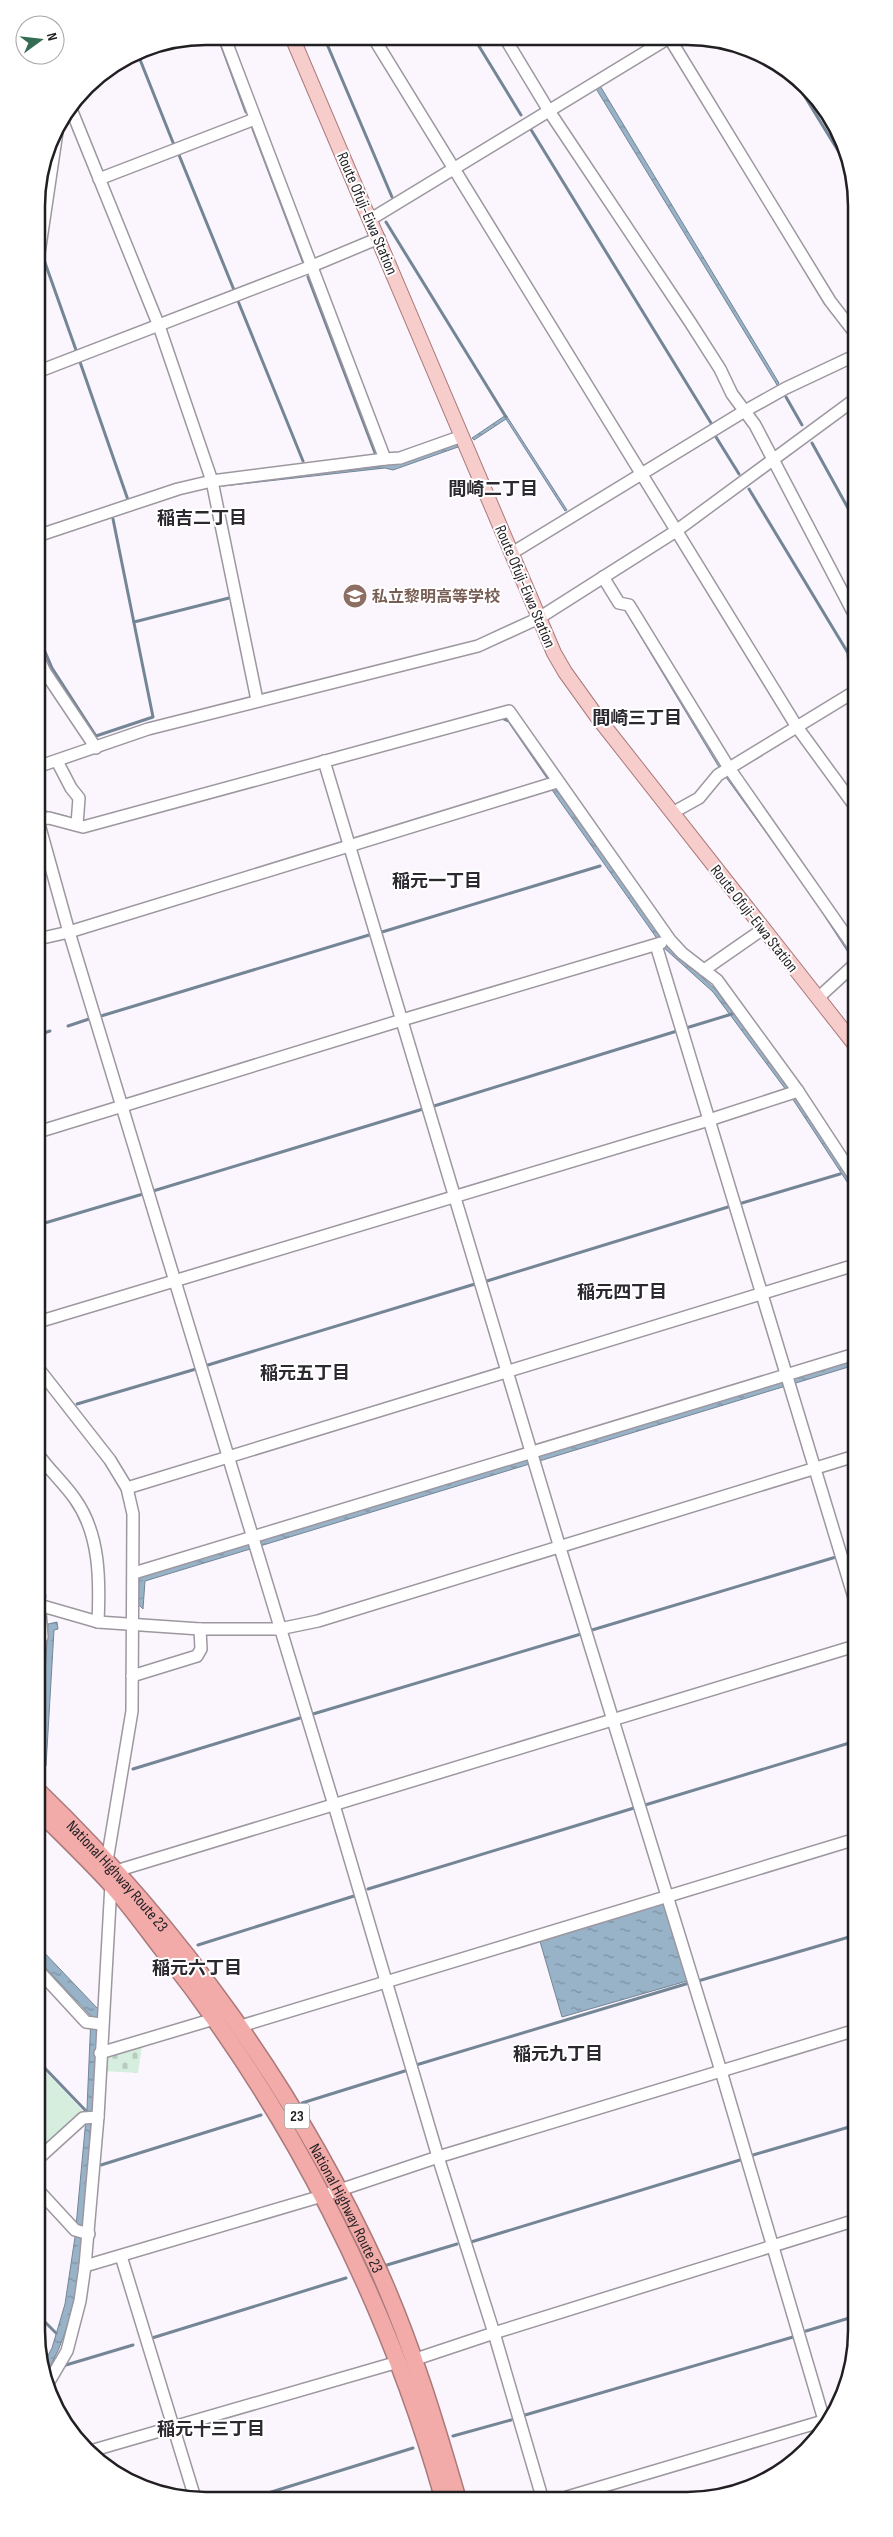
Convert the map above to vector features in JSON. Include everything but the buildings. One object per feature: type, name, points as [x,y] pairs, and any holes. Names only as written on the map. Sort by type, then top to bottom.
[{"type":"highway","name":"National Highway Route 23","points":[[45,1799],[192,1962],[241,2026],[293,2109],[338,2189],[378,2270],[406,2361],[455,2492]]},
{"type":"highway","name":"National Highway Route 23","points":[[45,1816],[112,1872],[249,2069],[322,2196],[406,2361],[417,2412],[441,2492]]},
{"type":"main road","name":"Route Ofuji-Eiwa Station","points":[[295,45],[539,618],[565,672],[848,1036]]},
{"type":"street","points":[[227,45],[312,266],[380,460]]},
{"type":"street","points":[[378,45],[797,727],[848,797]]},
{"type":"street","points":[[509,45],[549,111],[690,322],[743,412],[755,425],[848,602]]},
{"type":"street","points":[[371,219],[658,45]]},
{"type":"street","points":[[672,45],[830,301],[848,324]]},
{"type":"street","points":[[73,114],[159,326],[212,481],[257,700]]},
{"type":"street","points":[[99,179],[255,119]]},
{"type":"street","points":[[45,212],[54,153]]},
{"type":"street","points":[[45,369],[312,266],[379,238]]},
{"type":"street","points":[[512,553],[743,412],[786,388],[848,359]]},
{"type":"street","points":[[45,764],[148,729],[257,700],[478,646],[539,618],[676,531],[848,404]]},
{"type":"street","points":[[45,533],[178,489],[212,481],[400,458],[462,436]]},
{"type":"street","points":[[603,577],[619,603],[629,604],[726,770],[848,939]]},
{"type":"street","points":[[45,672],[96,748]]},
{"type":"street","points":[[672,812],[699,798],[726,770],[848,696]]},
{"type":"street","points":[[45,818],[83,827],[509,711],[663,943],[709,1120],[848,1578]]},
{"type":"street","points":[[57,760],[71,788],[79,798],[77,825]]},
{"type":"street","points":[[324,761],[560,1548],[826,2413]]},
{"type":"street","points":[[45,938],[350,847],[557,782]]},
{"type":"street","points":[[45,844],[69,932],[279,1629],[334,1805],[438,2156],[494,2332],[540,2492]]},
{"type":"street","points":[[704,970],[763,929]]},
{"type":"street","points":[[45,1130],[402,1020],[663,943],[682,953],[717,980],[848,1168]]},
{"type":"street","points":[[818,998],[848,970]]},
{"type":"street","points":[[45,1320],[709,1120],[794,1092]]},
{"type":"street","points":[[127,1488],[848,1267]]},
{"type":"street","points":[[134,1573],[253,1543],[787,1379],[848,1357]]},
{"type":"street","points":[[45,1377],[110,1460],[127,1488],[133,1514],[134,1573],[131,1625],[132,1711],[112,1872],[101,2024],[98,2117],[89,2234],[80,2301],[67,2351],[52,2376]]},
{"type":"street","points":[[45,1605],[98,1622],[200,1629],[279,1629],[318,1621],[848,1458]]},
{"type":"street","points":[[45,1464],[74,1498],[90,1529],[95,1550],[99,1592],[98,1622]]},
{"type":"street","points":[[132,1676],[197,1656],[201,1649],[200,1629]]},
{"type":"street","points":[[112,1872],[848,1648]]},
{"type":"street","points":[[241,2026],[848,1841]]},
{"type":"street","points":[[45,1978],[86,2022],[101,2024]]},
{"type":"street","points":[[100,2052],[214,2019]]},
{"type":"street","points":[[85,2266],[322,2196],[438,2156],[848,2032]]},
{"type":"street","points":[[45,2153],[84,2118],[98,2117]]},
{"type":"street","points":[[45,2198],[75,2230],[89,2234]]},
{"type":"street","points":[[97,2449],[406,2361],[848,2223]]},
{"type":"street","points":[[121,2256],[193,2492]]},
{"type":"street","points":[[587,2492],[819,2423]]},
{"type":"green space","points":[[142,2046],[138,2073],[103,2071],[104,2056]]},
{"type":"green space","points":[[45,2071],[84,2112],[45,2146]]},
{"type":"water","points":[[599,84],[779,383],[777,385],[595,87]]},
{"type":"water","points":[[506,415],[567,510],[565,511],[506,419],[474,440],[472,438]]},
{"type":"water","points":[[456,442],[458,447],[393,470],[385,468],[223,486],[223,484],[378,467]]},
{"type":"water","points":[[629,610],[848,945],[848,952],[807,889],[720,769],[626,612]]},
{"type":"water","points":[[556,789],[667,945],[716,990],[797,1099],[848,1176],[848,1183],[792,1098],[713,992],[663,947],[552,790]]},
{"type":"water","points":[[848,1359],[848,1367],[145,1581],[143,1609],[138,1604],[139,1576]]},
{"type":"water","points":[[57,1622],[58,1629],[54,1630],[45,1767],[45,1674],[48,1624]]},
{"type":"water","points":[[664,1902],[687,1981],[562,2017],[539,1938]]},
{"type":"water","points":[[45,1953],[98,2009],[95,2111],[91,2122],[81,2254],[69,2321],[58,2350],[49,2367],[47,2357],[52,2348],[65,2304],[75,2237],[87,2108],[91,2016],[45,1967]]},
{"type":"waterway","points":[[221,45],[246,112]]},
{"type":"waterway","points":[[327,45],[392,197]]},
{"type":"waterway","points":[[478,45],[521,115]]},
{"type":"waterway","points":[[140,60],[174,145]]},
{"type":"waterway","points":[[805,96],[837,148]]},
{"type":"waterway","points":[[530,128],[711,423]]},
{"type":"waterway","points":[[253,129],[303,261]]},
{"type":"waterway","points":[[179,155],[234,290]]},
{"type":"waterway","points":[[386,222],[506,417]]},
{"type":"waterway","points":[[45,263],[76,350]]},
{"type":"waterway","points":[[308,277],[377,458]]},
{"type":"waterway","points":[[238,301],[303,461]]},
{"type":"waterway","points":[[80,362],[128,500]]},
{"type":"waterway","points":[[786,397],[802,425]]},
{"type":"waterway","points":[[716,437],[739,474]]},
{"type":"waterway","points":[[812,443],[848,508]]},
{"type":"waterway","points":[[749,489],[848,653]]},
{"type":"waterway","points":[[45,652],[52,668],[96,736],[153,717],[113,519]]},
{"type":"waterway","points":[[134,622],[229,598]]},
{"type":"waterway","points":[[502,718],[509,721],[548,778]]},
{"type":"waterway","points":[[46,812],[66,817]]},
{"type":"waterway","points":[[382,932],[600,866]]},
{"type":"waterway","points":[[101,1016],[369,935]]},
{"type":"waterway","points":[[686,1028],[732,1014]]},
{"type":"waterway","points":[[68,1026],[89,1019]]},
{"type":"waterway","points":[[45,1033],[50,1031]]},
{"type":"waterway","points":[[434,1106],[677,1031]]},
{"type":"waterway","points":[[153,1191],[423,1109]]},
{"type":"waterway","points":[[742,1203],[840,1174]]},
{"type":"waterway","points":[[45,1223],[143,1194]]},
{"type":"waterway","points":[[487,1281],[728,1207]]},
{"type":"waterway","points":[[208,1365],[475,1284]]},
{"type":"waterway","points":[[77,1404],[196,1369]]},
{"type":"waterway","points":[[592,1630],[836,1557]]},
{"type":"waterway","points":[[313,1714],[581,1634]]},
{"type":"waterway","points":[[133,1769],[300,1718]]},
{"type":"waterway","points":[[645,1805],[848,1743]]},
{"type":"waterway","points":[[368,1889],[634,1808]]},
{"type":"waterway","points":[[198,1945],[354,1896]]},
{"type":"waterway","points":[[698,1981],[848,1937]]},
{"type":"waterway","points":[[416,2065],[689,1983]]},
{"type":"waterway","points":[[45,2068],[87,2112]]},
{"type":"waterway","points":[[302,2103],[408,2070]]},
{"type":"waterway","points":[[101,2165],[261,2115]]},
{"type":"waterway","points":[[753,2155],[848,2127]]},
{"type":"waterway","points":[[471,2242],[740,2160]]},
{"type":"waterway","points":[[387,2265],[457,2244]]},
{"type":"waterway","points":[[152,2338],[346,2278]]},
{"type":"waterway","points":[[806,2331],[848,2318]]},
{"type":"waterway","points":[[45,2322],[56,2333]]},
{"type":"waterway","points":[[525,2415],[793,2337]]},
{"type":"waterway","points":[[66,2365],[133,2345]]},
{"type":"waterway","points":[[453,2436],[511,2420]]},
{"type":"waterway","points":[[271,2492],[413,2448]]},
{"type":"place","name":"私立黎明高等学校","points":[[355,596]]},
{"type":"district","name":"間崎二丁目","points":[[493,489]]},
{"type":"district","name":"稲吉二丁目","points":[[202,518]]},
{"type":"district","name":"間崎三丁目","points":[[637,718]]},
{"type":"district","name":"稲元一丁目","points":[[437,881]]},
{"type":"district","name":"稲元四丁目","points":[[622,1292]]},
{"type":"district","name":"稲元五丁目","points":[[305,1373]]},
{"type":"district","name":"稲元六丁目","points":[[197,1968]]},
{"type":"district","name":"稲元九丁目","points":[[558,2054]]},
{"type":"district","name":"稲元十三丁目","points":[[211,2429]]}]
